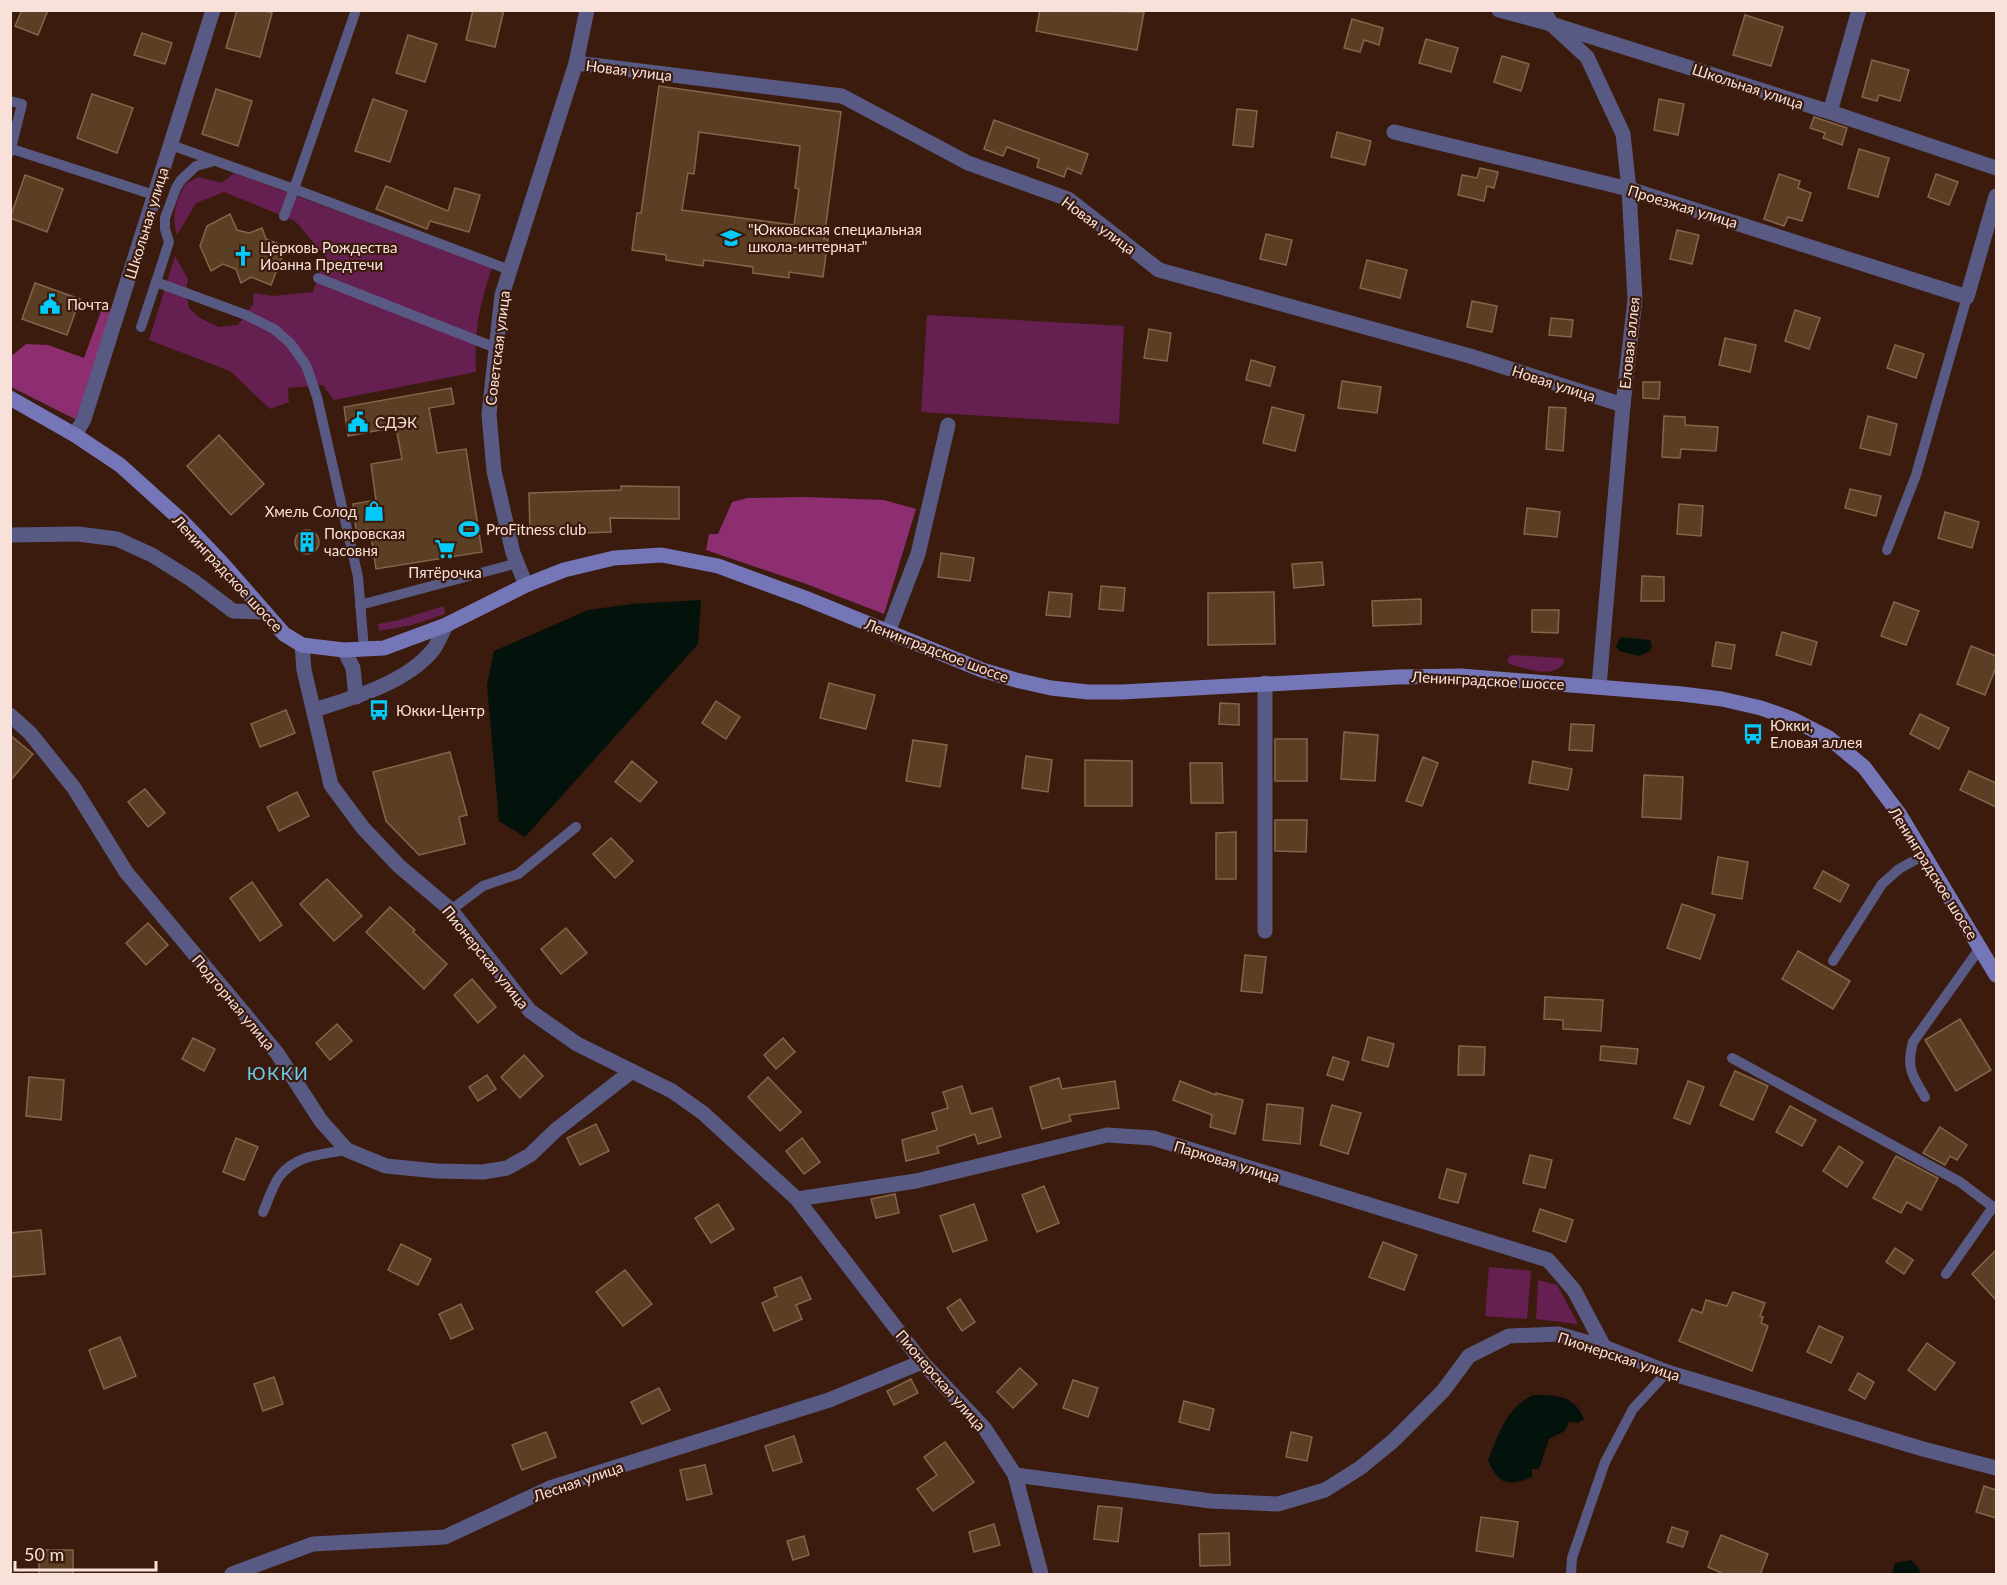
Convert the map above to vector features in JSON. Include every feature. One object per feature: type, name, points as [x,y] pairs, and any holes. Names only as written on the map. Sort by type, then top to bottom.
[{"type":"main road","name":"Ленинградское шоссе","points":[[10,398],[75,435],[120,465],[181,520],[284,634],[302,645],[344,650],[384,648],[446,626],[526,585],[564,570],[630,556],[662,555],[718,566],[982,670],[1051,688],[1088,692],[1122,692],[1265,683],[1461,676],[1599,686],[1722,699],[1761,708],[1792,719],[1829,738],[1864,767],[1900,815],[1996,975]]},
{"type":"street","name":"Школьная улица","points":[[75,435],[84,419],[213,10]]},
{"type":"street","name":"Советская улица","points":[[526,585],[494,471],[489,414],[502,295],[576,63],[586,10]]},
{"type":"street","name":"Школьная улица","points":[[1499,10],[1548,17],[1996,168]]},
{"type":"street","points":[[1830,112],[1859,10]]},
{"type":"street","name":"Еловая аллея","points":[[1548,17],[1587,57],[1623,134],[1629,189],[1635,299],[1623,405],[1599,686]]},
{"type":"street","name":"Новая улица","points":[[576,63],[842,96],[968,164],[1068,199],[1160,270],[1470,356],[1623,405]]},
{"type":"street","name":"Проезжая улица","points":[[1394,132],[1629,189],[1967,297]]},
{"type":"street","points":[[1967,297],[1996,196]]},
{"type":"street","points":[[888,632],[918,554],[948,425]]},
{"type":"street","points":[[10,535],[78,534],[117,539],[152,555],[192,580],[233,611],[266,612]]},
{"type":"street","points":[[314,710],[356,697],[382,686],[411,669],[432,650],[446,626]]},
{"type":"street","name":"Пионерская улица","points":[[302,645],[304,670],[332,785],[363,828],[399,866],[451,910],[530,1011],[577,1044],[672,1091],[704,1113],[797,1199],[922,1362],[985,1429],[1015,1475],[1210,1501],[1278,1503],[1325,1490],[1360,1468],[1393,1442],[1443,1391],[1469,1356],[1509,1336],[1558,1334],[1604,1347],[1667,1372],[1923,1449],[1996,1468]]},
{"type":"street","points":[[344,650],[353,668],[356,697]]},
{"type":"street","points":[[1265,683],[1266,931]]},
{"type":"street","name":"Подгорная улица","points":[[10,715],[30,733],[74,788],[126,872],[277,1053],[321,1121],[347,1150],[386,1166],[437,1171],[483,1172],[507,1168],[530,1155],[556,1130],[632,1071]]},
{"type":"street","name":"Парковая улица","points":[[797,1199],[916,1181],[1107,1135],[1153,1138],[1548,1260],[1574,1290],[1604,1347]]},
{"type":"street","name":"Лесная улица","points":[[232,1575],[313,1544],[445,1537],[549,1488],[829,1400],[922,1362]]},
{"type":"street","points":[[1015,1475],[1041,1575]]},
{"type":"lane","points":[[284,216],[356,10]]},
{"type":"lane","points":[[10,101],[22,104],[11,151],[154,195]]},
{"type":"lane","points":[[171,145],[510,270]]},
{"type":"lane","points":[[141,327],[169,242],[165,229],[165,218],[176,188],[187,173],[196,166],[214,161]]},
{"type":"lane","points":[[318,278],[496,348]]},
{"type":"lane","points":[[156,282],[246,315],[274,329],[290,343],[306,365],[317,398],[354,555],[364,649]]},
{"type":"lane","points":[[1887,550],[1916,475],[1967,297]]},
{"type":"lane","points":[[360,604],[518,563]]},
{"type":"lane","points":[[451,910],[483,886],[518,874],[576,827]]},
{"type":"lane","points":[[1833,961],[1882,884],[1899,869],[1924,855]]},
{"type":"lane","points":[[1925,1097],[1911,1075],[1908,1058],[1913,1042],[1980,948]]},
{"type":"lane","points":[[1732,1058],[1960,1182],[1995,1206],[1946,1274]]},
{"type":"lane","points":[[263,1212],[278,1178],[292,1164],[307,1156],[347,1150]]},
{"type":"lane","points":[[1571,1575],[1572,1558],[1605,1462],[1632,1409],[1667,1372]]},
{"type":"shaded area","points":[[234,173],[492,268],[478,319],[476,372],[334,400],[323,385],[288,388],[289,402],[270,409],[230,371],[149,340],[175,256],[188,279],[186,292],[189,308],[200,318],[219,327],[238,325],[253,304],[254,293],[273,296],[313,292],[326,257],[295,221],[224,192],[196,203],[177,235],[174,221],[176,208],[186,183],[199,177],[222,183]]},
{"type":"shaded area","points":[[103,306],[112,309],[81,409],[75,419],[11,387],[10,357],[26,344],[48,345],[84,358]]},
{"type":"shaded area","points":[[927,315],[1124,326],[1119,424],[921,412]]},
{"type":"shaded area","points":[[807,497],[884,500],[916,509],[884,614],[809,585],[706,550],[709,534],[718,534],[732,502],[747,498]]},
{"type":"shaded area","points":[[701,600],[698,644],[525,837],[499,821],[487,685],[494,651],[588,610],[632,604]]},
{"type":"shaded area","points":[[444,606],[445,614],[412,625],[379,631],[378,624]]},
{"type":"shaded area","points":[[1621,637],[1650,640],[1652,645],[1650,651],[1639,656],[1619,651],[1616,646]]},
{"type":"shaded area","points":[[1511,655],[1563,658],[1564,663],[1552,671],[1538,671],[1509,664],[1507,660]]},
{"type":"shaded area","points":[[1489,1267],[1531,1271],[1527,1319],[1485,1316]]},
{"type":"shaded area","points":[[1538,1280],[1557,1285],[1578,1324],[1536,1319]]},
{"type":"shaded area","points":[[1533,1395],[1564,1398],[1575,1405],[1584,1419],[1578,1423],[1569,1422],[1565,1431],[1549,1439],[1539,1469],[1532,1469],[1532,1477],[1517,1482],[1505,1482],[1496,1475],[1488,1461],[1510,1414],[1524,1400]]},
{"type":"shaded area","points":[[1911,1560],[1919,1568],[1920,1574],[1892,1574],[1895,1563]]},
{"type":"building","points":[[22,10],[48,10],[38,35],[15,26]]},
{"type":"building","points":[[237,10],[262,10],[272,13],[260,57],[226,48]]},
{"type":"building","points":[[473,10],[504,10],[495,47],[466,40]]},
{"type":"building","points":[[1040,10],[1144,12],[1137,50],[1036,31]]},
{"type":"building","points":[[1745,15],[1783,27],[1771,66],[1733,55]]},
{"type":"building","points":[[1352,19],[1383,28],[1379,45],[1364,40],[1360,52],[1344,48]]},
{"type":"building","points":[[142,33],[172,43],[165,64],[134,55]]},
{"type":"building","points":[[408,35],[437,44],[425,82],[396,73]]},
{"type":"building","points":[[1426,39],[1458,48],[1451,72],[1419,63]]},
{"type":"building","points":[[1502,56],[1529,64],[1521,91],[1494,82]]},
{"type":"building","points":[[1872,60],[1909,70],[1900,101],[1879,95],[1877,101],[1862,97]]},
{"type":"building","points":[[659,86],[841,112],[824,239],[828,239],[823,277],[789,272],[789,278],[753,273],[753,267],[704,260],[703,266],[666,260],[666,255],[632,250],[637,213],[641,213]],"holes":[[[699,132],[800,146],[795,188],[799,189],[794,225],[682,210],[688,173],[694,174]]]},
{"type":"building","points":[[216,89],[252,101],[238,146],[202,134]]},
{"type":"building","points":[[92,94],[133,108],[117,153],[77,138]]},
{"type":"building","points":[[373,99],[407,111],[390,162],[355,151]]},
{"type":"building","points":[[1659,99],[1684,104],[1678,135],[1654,130]]},
{"type":"building","points":[[1237,109],[1257,111],[1253,147],[1233,145]]},
{"type":"building","points":[[1814,117],[1847,128],[1842,145],[1823,138],[1825,133],[1810,128]]},
{"type":"building","points":[[994,120],[1088,154],[1081,174],[1067,168],[1064,177],[1037,167],[1039,159],[1007,147],[1003,156],[984,149]]},
{"type":"building","points":[[1337,132],[1371,141],[1365,165],[1331,157]]},
{"type":"building","points":[[1859,149],[1889,158],[1878,197],[1848,188]]},
{"type":"building","points":[[1480,168],[1498,172],[1494,188],[1487,186],[1484,201],[1458,195],[1462,175],[1477,178]]},
{"type":"building","points":[[1779,174],[1800,181],[1798,188],[1811,193],[1802,221],[1788,217],[1784,226],[1764,219]]},
{"type":"building","points":[[1936,174],[1958,182],[1949,205],[1928,197]]},
{"type":"building","points":[[25,175],[63,189],[47,232],[10,218]]},
{"type":"building","points":[[386,186],[448,211],[455,188],[480,195],[469,232],[430,221],[427,229],[376,209]]},
{"type":"building","name":"Церковь Рождества Иоанна Предтечи","points":[[230,214],[237,230],[249,233],[262,228],[266,239],[286,247],[271,285],[251,277],[241,283],[236,269],[223,264],[211,271],[200,246],[207,226]]},
{"type":"building","points":[[1677,230],[1699,235],[1692,264],[1670,259]]},
{"type":"building","points":[[1266,234],[1292,240],[1286,265],[1260,259]]},
{"type":"building","points":[[1367,260],[1407,270],[1400,298],[1360,288]]},
{"type":"building","points":[[35,283],[80,299],[67,335],[22,319]]},
{"type":"building","points":[[1472,301],[1497,306],[1492,332],[1467,327]]},
{"type":"building","points":[[1795,310],[1820,318],[1809,349],[1785,341]]},
{"type":"building","points":[[1551,318],[1573,320],[1571,337],[1549,335]]},
{"type":"building","points":[[1149,329],[1171,333],[1167,361],[1144,358]]},
{"type":"building","points":[[1725,338],[1756,345],[1750,372],[1719,365]]},
{"type":"building","points":[[1895,345],[1924,354],[1916,378],[1887,368]]},
{"type":"building","points":[[1251,360],[1275,367],[1270,386],[1246,380]]},
{"type":"building","points":[[1342,381],[1381,387],[1377,413],[1338,408]]},
{"type":"building","points":[[1643,382],[1660,382],[1659,399],[1643,398]]},
{"type":"building","points":[[451,388],[454,404],[429,408],[437,453],[466,449],[482,552],[376,569],[370,529],[356,530],[353,504],[376,500],[371,464],[402,459],[396,427],[348,436],[344,407]]},
{"type":"building","points":[[1272,407],[1304,415],[1295,451],[1263,443]]},
{"type":"building","points":[[1549,407],[1566,408],[1563,451],[1546,449]]},
{"type":"building","points":[[1664,416],[1685,417],[1685,425],[1718,427],[1716,451],[1681,449],[1680,458],[1662,457]]},
{"type":"building","points":[[1868,416],[1897,424],[1890,455],[1860,448]]},
{"type":"building","points":[[219,435],[264,484],[231,515],[187,466]]},
{"type":"building","points":[[621,486],[679,487],[679,519],[610,518],[611,532],[530,535],[529,493],[621,490]]},
{"type":"building","points":[[1850,489],[1881,496],[1876,516],[1845,508]]},
{"type":"building","points":[[1679,504],[1703,506],[1701,536],[1677,534]]},
{"type":"building","points":[[1527,508],[1560,512],[1557,537],[1524,534]]},
{"type":"building","points":[[1945,512],[1979,522],[1972,548],[1938,538]]},
{"type":"building","name":"Покровская часовня","points":[[307,530],[316,533],[319,542],[316,551],[307,554],[298,551],[295,542],[298,533]]},
{"type":"building","points":[[941,553],[974,558],[970,581],[938,577]]},
{"type":"building","points":[[1322,562],[1324,585],[1294,588],[1292,564]]},
{"type":"building","points":[[1642,576],[1664,577],[1664,601],[1641,601]]},
{"type":"building","points":[[1101,586],[1125,588],[1123,611],[1099,609]]},
{"type":"building","points":[[1049,592],[1072,594],[1070,617],[1046,615]]},
{"type":"building","points":[[1274,592],[1275,644],[1208,645],[1208,593]]},
{"type":"building","points":[[1421,599],[1421,624],[1373,626],[1372,601]]},
{"type":"building","points":[[1894,602],[1919,611],[1906,645],[1881,636]]},
{"type":"building","points":[[1532,610],[1559,610],[1558,633],[1532,632]]},
{"type":"building","points":[[1782,632],[1817,642],[1811,665],[1776,655]]},
{"type":"building","points":[[1716,642],[1735,645],[1731,669],[1712,666]]},
{"type":"building","points":[[1971,646],[1996,656],[1996,667],[1985,695],[1957,684]]},
{"type":"building","points":[[829,683],[875,695],[866,729],[820,718]]},
{"type":"building","points":[[716,701],[740,717],[726,739],[702,723]]},
{"type":"building","points":[[1220,703],[1239,704],[1239,725],[1219,724]]},
{"type":"building","points":[[286,710],[295,733],[260,747],[251,724]]},
{"type":"building","points":[[1920,714],[1949,728],[1939,749],[1910,734]]},
{"type":"building","points":[[1571,724],[1594,725],[1592,751],[1569,750]]},
{"type":"building","points":[[1344,732],[1378,735],[1375,781],[1341,779]]},
{"type":"building","points":[[10,735],[33,754],[10,781]]},
{"type":"building","points":[[1275,739],[1307,739],[1307,781],[1275,781]]},
{"type":"building","points":[[913,740],[947,745],[940,787],[906,781]]},
{"type":"building","points":[[450,752],[467,815],[459,817],[465,844],[419,855],[386,821],[373,772]]},
{"type":"building","points":[[1026,756],[1052,760],[1048,792],[1022,788]]},
{"type":"building","points":[[1423,757],[1438,763],[1422,806],[1406,801]]},
{"type":"building","points":[[1085,760],[1132,761],[1132,806],[1085,806]]},
{"type":"building","points":[[632,761],[657,782],[640,802],[615,782]]},
{"type":"building","points":[[1533,761],[1572,769],[1568,790],[1529,783]]},
{"type":"building","points":[[1190,763],[1222,763],[1223,803],[1191,803]]},
{"type":"building","points":[[1969,771],[1996,783],[1996,807],[1960,790]]},
{"type":"building","points":[[1644,775],[1683,777],[1681,819],[1642,817]]},
{"type":"building","points":[[145,789],[165,813],[148,827],[128,802]]},
{"type":"building","points":[[297,792],[309,816],[279,831],[267,807]]},
{"type":"building","points":[[1275,820],[1307,820],[1306,852],[1275,851]]},
{"type":"building","points":[[1236,832],[1236,879],[1216,879],[1216,833]]},
{"type":"building","points":[[611,838],[633,861],[615,878],[593,854]]},
{"type":"building","points":[[1718,857],[1748,862],[1742,899],[1712,894]]},
{"type":"building","points":[[1823,871],[1849,885],[1840,902],[1814,888]]},
{"type":"building","points":[[327,879],[362,916],[334,941],[300,904]]},
{"type":"building","points":[[252,882],[282,925],[260,941],[230,898]]},
{"type":"building","points":[[1682,904],[1715,915],[1700,959],[1667,948]]},
{"type":"building","points":[[390,907],[447,964],[424,989],[366,932]]},
{"type":"building","points":[[148,923],[168,945],[146,965],[126,943]]},
{"type":"building","points":[[566,928],[587,953],[561,974],[541,949]]},
{"type":"building","points":[[1798,951],[1850,981],[1833,1009],[1782,979]]},
{"type":"building","points":[[1245,955],[1266,957],[1262,993],[1241,991]]},
{"type":"building","points":[[472,979],[496,1007],[478,1023],[454,995]]},
{"type":"building","points":[[1545,997],[1603,1000],[1601,1031],[1563,1029],[1563,1020],[1544,1019]]},
{"type":"building","points":[[1960,1019],[1991,1070],[1956,1091],[1925,1040]]},
{"type":"building","points":[[337,1024],[352,1041],[330,1060],[316,1043]]},
{"type":"building","points":[[1368,1037],[1394,1044],[1388,1067],[1362,1060]]},
{"type":"building","points":[[193,1038],[215,1049],[204,1071],[182,1059]]},
{"type":"building","points":[[783,1038],[795,1052],[776,1069],[764,1055]]},
{"type":"building","points":[[1459,1046],[1485,1047],[1484,1075],[1458,1075]]},
{"type":"building","points":[[1601,1046],[1638,1049],[1636,1064],[1600,1060]]},
{"type":"building","points":[[524,1055],[543,1076],[520,1098],[501,1077]]},
{"type":"building","points":[[1333,1057],[1349,1062],[1343,1080],[1327,1075]]},
{"type":"building","points":[[1735,1071],[1768,1086],[1753,1120],[1720,1105]]},
{"type":"building","points":[[487,1075],[496,1089],[478,1101],[469,1087]]},
{"type":"building","points":[[29,1077],[64,1080],[61,1120],[26,1116]]},
{"type":"building","points":[[768,1077],[801,1112],[780,1131],[748,1097]]},
{"type":"building","points":[[1059,1078],[1062,1089],[1115,1081],[1119,1108],[1069,1115],[1071,1121],[1042,1129],[1030,1087]]},
{"type":"building","points":[[1180,1081],[1216,1095],[1216,1093],[1243,1100],[1235,1134],[1210,1127],[1212,1115],[1173,1100]]},
{"type":"building","points":[[1688,1081],[1704,1087],[1690,1124],[1674,1118]]},
{"type":"building","points":[[962,1086],[971,1114],[992,1108],[1001,1137],[978,1144],[975,1134],[937,1147],[939,1153],[906,1161],[902,1140],[937,1130],[932,1113],[948,1108],[943,1092]]},
{"type":"building","points":[[1267,1104],[1303,1108],[1300,1144],[1263,1140]]},
{"type":"building","points":[[1332,1105],[1361,1113],[1348,1154],[1320,1145]]},
{"type":"building","points":[[1790,1106],[1816,1120],[1802,1146],[1776,1132]]},
{"type":"building","points":[[596,1124],[609,1151],[580,1165],[567,1138]]},
{"type":"building","points":[[1940,1127],[1967,1145],[1957,1160],[1950,1156],[1945,1165],[1923,1153]]},
{"type":"building","points":[[236,1138],[258,1147],[244,1180],[223,1172]]},
{"type":"building","points":[[802,1138],[820,1162],[804,1174],[786,1151]]},
{"type":"building","points":[[1839,1146],[1863,1162],[1847,1187],[1823,1171]]},
{"type":"building","points":[[1530,1155],[1552,1160],[1545,1188],[1523,1183]]},
{"type":"building","points":[[1896,1156],[1938,1178],[1921,1210],[1907,1202],[1901,1213],[1873,1198]]},
{"type":"building","points":[[1447,1169],[1466,1174],[1458,1203],[1439,1198]]},
{"type":"building","points":[[1044,1186],[1059,1223],[1037,1232],[1022,1195]]},
{"type":"building","points":[[895,1194],[899,1213],[876,1218],[871,1199]]},
{"type":"building","points":[[718,1204],[734,1229],[711,1243],[695,1218]]},
{"type":"building","points":[[974,1204],[987,1240],[953,1252],[940,1216]]},
{"type":"building","points":[[1540,1209],[1573,1220],[1566,1242],[1533,1231]]},
{"type":"building","points":[[41,1230],[45,1274],[10,1277],[10,1233]]},
{"type":"building","points":[[1383,1242],[1417,1255],[1404,1290],[1369,1277]]},
{"type":"building","points":[[401,1244],[431,1259],[418,1285],[388,1270]]},
{"type":"building","points":[[1895,1248],[1913,1260],[1904,1274],[1886,1262]]},
{"type":"building","points":[[1996,1250],[1996,1300],[1972,1274]]},
{"type":"building","points":[[625,1270],[652,1304],[623,1326],[596,1292]]},
{"type":"building","points":[[801,1277],[811,1299],[796,1305],[802,1319],[774,1331],[762,1303],[777,1296],[774,1288]]},
{"type":"building","points":[[1733,1292],[1765,1303],[1760,1316],[1763,1317],[1761,1323],[1768,1326],[1752,1371],[1679,1341],[1692,1309],[1702,1313],[1706,1300],[1727,1306]]},
{"type":"building","points":[[960,1299],[975,1322],[962,1331],[947,1308]]},
{"type":"building","points":[[461,1304],[473,1329],[451,1339],[439,1314]]},
{"type":"building","points":[[1819,1326],[1843,1337],[1831,1363],[1807,1352]]},
{"type":"building","points":[[120,1337],[136,1376],[104,1389],[89,1350]]},
{"type":"building","points":[[1927,1343],[1955,1363],[1935,1390],[1908,1370]]},
{"type":"building","points":[[1020,1368],[1037,1384],[1013,1408],[997,1392]]},
{"type":"building","points":[[1858,1373],[1874,1382],[1865,1399],[1849,1390]]},
{"type":"building","points":[[274,1377],[283,1404],[263,1411],[254,1384]]},
{"type":"building","points":[[911,1379],[918,1393],[894,1405],[887,1391]]},
{"type":"building","points":[[1073,1380],[1098,1388],[1088,1417],[1063,1408]]},
{"type":"building","points":[[659,1388],[670,1410],[642,1424],[631,1402]]},
{"type":"building","points":[[1184,1401],[1214,1409],[1209,1430],[1179,1422]]},
{"type":"building","points":[[546,1432],[556,1457],[522,1470],[512,1445]]},
{"type":"building","points":[[1291,1432],[1312,1437],[1307,1461],[1286,1457]]},
{"type":"building","points":[[794,1436],[802,1462],[773,1471],[765,1446]]},
{"type":"building","points":[[945,1442],[974,1482],[933,1511],[917,1489],[937,1475],[924,1457]]},
{"type":"building","points":[[705,1465],[712,1494],[687,1500],[680,1470]]},
{"type":"building","points":[[1984,1486],[1996,1490],[1996,1518],[1976,1512]]},
{"type":"building","points":[[1098,1506],[1122,1508],[1118,1542],[1094,1539]]},
{"type":"building","points":[[1481,1517],[1518,1522],[1513,1557],[1476,1551]]},
{"type":"building","points":[[994,1524],[1000,1545],[974,1552],[969,1532]]},
{"type":"building","points":[[1672,1527],[1688,1532],[1683,1547],[1667,1542]]},
{"type":"building","points":[[1229,1533],[1230,1565],[1200,1566],[1199,1534]]},
{"type":"building","points":[[1721,1535],[1768,1554],[1760,1575],[1726,1575],[1708,1567]]},
{"type":"building","points":[[804,1536],[809,1555],[793,1560],[787,1541]]},
{"type":"building","points":[[39,1550],[73,1550],[73,1575],[39,1575]]},
{"type":"place","name":"\"Юкковская специальная школа-интернат\"","points":[[731,238]]},
{"type":"place","name":"Церковь Рождества Иоанна Предтечи","points":[[243,256]]},
{"type":"place","name":"Почта","points":[[50,304]]},
{"type":"place","name":"СДЭК","points":[[358,422]]},
{"type":"place","name":"Хмель Солод","points":[[374,511]]},
{"type":"place","name":"ProFitness club","points":[[469,529]]},
{"type":"place","name":"Покровская часовня","points":[[307,542]]},
{"type":"place","name":"Пятёрочка","points":[[445,549]]},
{"type":"place","name":"Юкки-Центр","points":[[379,710]]},
{"type":"place","name":"Юкки, Еловая аллея","points":[[1753,734]]},
{"type":"district","name":"ЮККИ","points":[[278,1073]]}]
